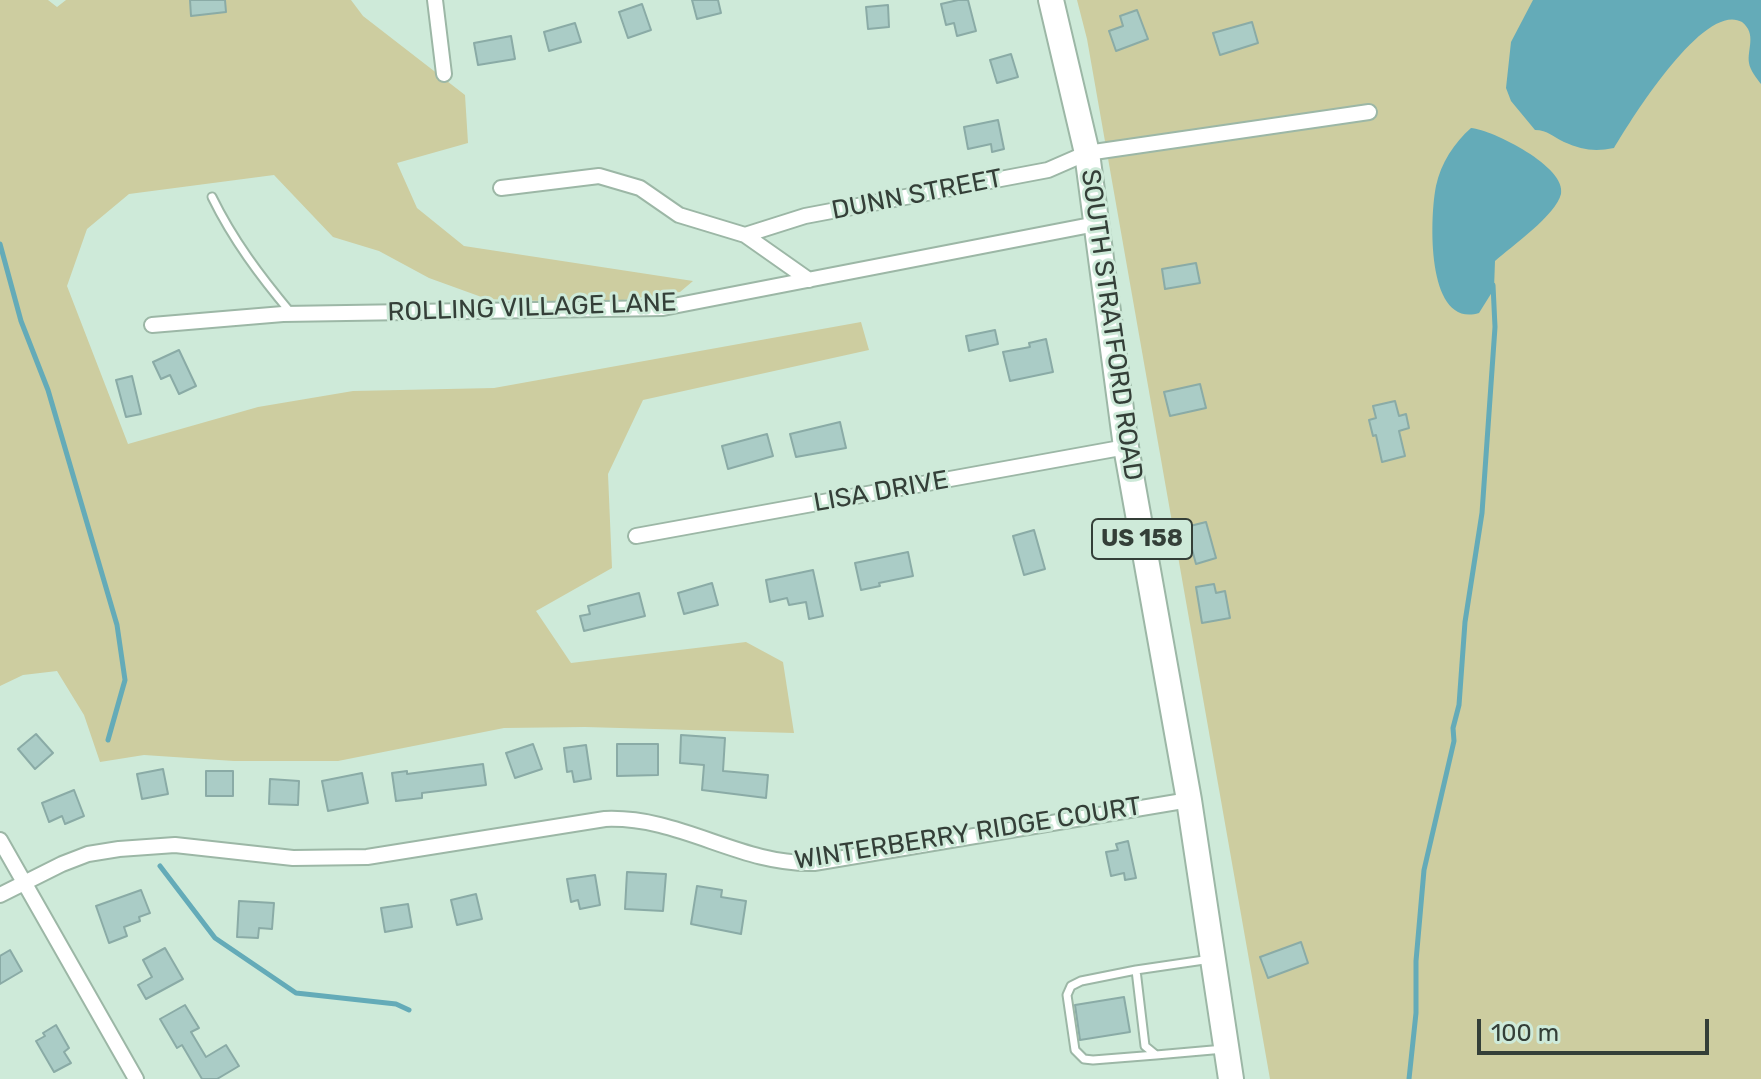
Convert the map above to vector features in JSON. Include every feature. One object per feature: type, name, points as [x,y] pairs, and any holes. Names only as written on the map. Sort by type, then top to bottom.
[{"type":"main road","name":"SOUTH STRATFORD ROAD","points":[[1051,0],[1087,153],[1126,447],[1189,800],[1231,1079]]},
{"type":"street","points":[[436,0],[444,74]]},
{"type":"street","name":"DUNN STREET","points":[[745,235],[805,216],[1048,170],[1087,153],[1369,112]]},
{"type":"street","points":[[501,188],[599,176],[640,188],[679,215],[745,235],[809,280]]},
{"type":"street","name":"ROLLING VILLAGE LANE","points":[[152,325],[292,314],[663,308],[1096,224]]},
{"type":"street","name":"LISA DRIVE","points":[[636,536],[1126,447]]},
{"type":"street","name":"WINTERBERRY RIDGE COURT","points":[[0,895],[88,854],[119,849],[185,845],[293,858],[346,859],[627,818],[674,827],[759,857],[814,863],[1189,800]]},
{"type":"street","points":[[0,840],[136,1079]]},
{"type":"lane","points":[[212,197],[226,226],[254,268],[292,314]]},
{"type":"lane","points":[[1212,959],[1136,970],[1081,981],[1071,986],[1067,995],[1075,1050],[1084,1059],[1093,1060],[1226,1049]]},
{"type":"lane","points":[[1136,970],[1145,1046],[1156,1055]]},
{"type":"green space","points":[[0,0],[48,0],[57,7],[66,0],[351,0],[363,16],[465,95],[468,143],[397,163],[417,208],[464,246],[693,281],[680,292],[601,303],[487,299],[429,278],[379,251],[333,237],[274,175],[129,194],[87,229],[67,286],[128,444],[258,407],[353,391],[494,388],[861,322],[869,350],[643,400],[608,474],[612,568],[536,611],[571,663],[746,642],[783,662],[794,733],[504,728],[338,761],[234,761],[144,755],[100,762],[84,715],[57,671],[23,675],[0,686]]},
{"type":"green space","points":[[1077,0],[1761,0],[1761,1079],[1270,1079],[1087,39]]},
{"type":"water","points":[[1533,0],[1761,0],[1761,84],[1750,66],[1747,27],[1742,22],[1726,20],[1708,29],[1669,67],[1614,148],[1595,150],[1571,145],[1547,132],[1535,130],[1511,101],[1506,88],[1511,42]]},
{"type":"water","points":[[1471,128],[1495,135],[1541,162],[1560,183],[1561,194],[1551,211],[1495,261],[1494,289],[1479,313],[1461,313],[1449,304],[1440,287],[1433,243],[1434,200],[1445,161]]},
{"type":"building","points":[[190,0],[225,0],[226,12],[191,16]]},
{"type":"building","points":[[692,0],[718,0],[721,13],[697,19]]},
{"type":"building","points":[[968,0],[976,31],[957,36],[954,23],[946,25],[941,4]]},
{"type":"building","points":[[642,4],[651,30],[628,38],[619,12]]},
{"type":"building","points":[[888,5],[889,27],[868,29],[866,7]]},
{"type":"building","points":[[1137,10],[1148,39],[1116,51],[1109,31],[1123,26],[1120,16]]},
{"type":"building","points":[[1252,22],[1258,43],[1220,55],[1213,33]]},
{"type":"building","points":[[575,23],[581,42],[549,51],[544,32]]},
{"type":"building","points":[[511,36],[515,59],[478,65],[474,43]]},
{"type":"building","points":[[1011,54],[1018,77],[997,83],[990,60]]},
{"type":"building","points":[[998,120],[1004,149],[992,152],[991,144],[968,149],[964,127]]},
{"type":"building","points":[[1196,263],[1200,283],[1165,289],[1162,269]]},
{"type":"building","points":[[995,330],[998,344],[969,351],[966,336]]},
{"type":"building","points":[[1046,339],[1053,372],[1010,381],[1003,352],[1030,347],[1029,343]]},
{"type":"building","points":[[179,350],[196,386],[179,394],[170,375],[161,379],[153,362]]},
{"type":"building","points":[[132,376],[141,414],[126,417],[116,380]]},
{"type":"building","points":[[1200,384],[1206,408],[1170,416],[1164,392]]},
{"type":"building","points":[[1395,401],[1399,416],[1406,414],[1409,428],[1399,431],[1405,456],[1382,462],[1369,420],[1376,418],[1373,406]]},
{"type":"building","points":[[840,422],[846,448],[796,457],[790,434]]},
{"type":"building","points":[[767,434],[773,456],[728,469],[722,446]]},
{"type":"building","points":[[1206,522],[1216,558],[1196,564],[1186,527]]},
{"type":"building","points":[[1034,530],[1045,569],[1024,575],[1013,536]]},
{"type":"building","points":[[908,552],[913,576],[861,590],[855,563]]},
{"type":"building","points":[[813,570],[823,616],[809,619],[806,602],[789,605],[787,598],[770,602],[766,580]]},
{"type":"building","points":[[712,583],[718,605],[684,614],[678,593]]},
{"type":"building","points":[[1214,584],[1216,593],[1225,591],[1230,618],[1202,623],[1196,587]]},
{"type":"building","points":[[639,593],[645,616],[584,631],[580,616],[590,614],[588,606]]},
{"type":"building","points":[[36,734],[53,753],[35,769],[18,749]]},
{"type":"building","points":[[681,735],[725,738],[723,771],[768,775],[766,798],[702,790],[704,765],[680,763]]},
{"type":"building","points":[[533,744],[542,769],[515,778],[506,753]]},
{"type":"building","points":[[617,744],[658,744],[658,775],[617,776]]},
{"type":"building","points":[[586,745],[591,779],[574,782],[572,771],[567,772],[564,748]]},
{"type":"building","points":[[483,764],[486,785],[422,793],[422,798],[396,801],[392,773],[407,771],[407,774]]},
{"type":"building","points":[[163,769],[168,794],[142,799],[137,774]]},
{"type":"building","points":[[206,771],[233,771],[233,796],[206,796]]},
{"type":"building","points":[[362,773],[368,803],[328,811],[322,781]]},
{"type":"building","points":[[270,779],[299,781],[298,805],[269,804]]},
{"type":"building","points":[[74,790],[84,816],[65,824],[62,816],[49,822],[42,803]]},
{"type":"building","points":[[1128,841],[1136,878],[1125,880],[1124,873],[1111,876],[1106,852],[1118,850],[1116,844]]},
{"type":"building","points":[[627,872],[666,874],[663,911],[625,909]]},
{"type":"building","points":[[595,875],[600,905],[580,909],[578,900],[571,902],[567,879]]},
{"type":"building","points":[[697,886],[722,890],[721,897],[746,901],[741,934],[691,924]]},
{"type":"building","points":[[141,890],[150,913],[124,927],[127,936],[109,943],[96,906]]},
{"type":"building","points":[[476,894],[482,919],[457,925],[451,900]]},
{"type":"building","points":[[239,901],[274,903],[272,929],[259,928],[258,938],[237,937]]},
{"type":"building","points":[[408,904],[412,927],[385,932],[381,908]]},
{"type":"building","points":[[1301,942],[1308,963],[1268,978],[1260,957]]},
{"type":"building","points":[[165,948],[183,979],[146,999],[138,985],[152,977],[143,960]]},
{"type":"building","points":[[10,950],[22,971],[0,984],[0,956]]},
{"type":"building","points":[[1124,997],[1130,1032],[1080,1040],[1075,1005]]},
{"type":"building","points":[[185,1005],[199,1028],[191,1032],[206,1057],[226,1045],[239,1066],[217,1079],[202,1079],[182,1045],[177,1048],[160,1019]]},
{"type":"building","points":[[56,1025],[69,1048],[64,1052],[71,1063],[54,1072],[36,1041]]},
{"type":"waterway","points":[[0,244],[21,321],[48,390],[117,625],[125,680],[108,740]]},
{"type":"waterway","points":[[1409,1079],[1424,870],[1454,741],[1465,622],[1482,513],[1495,327],[1493,285]]},
{"type":"waterway","points":[[160,866],[215,938],[296,993],[396,1004],[409,1010]]}]
